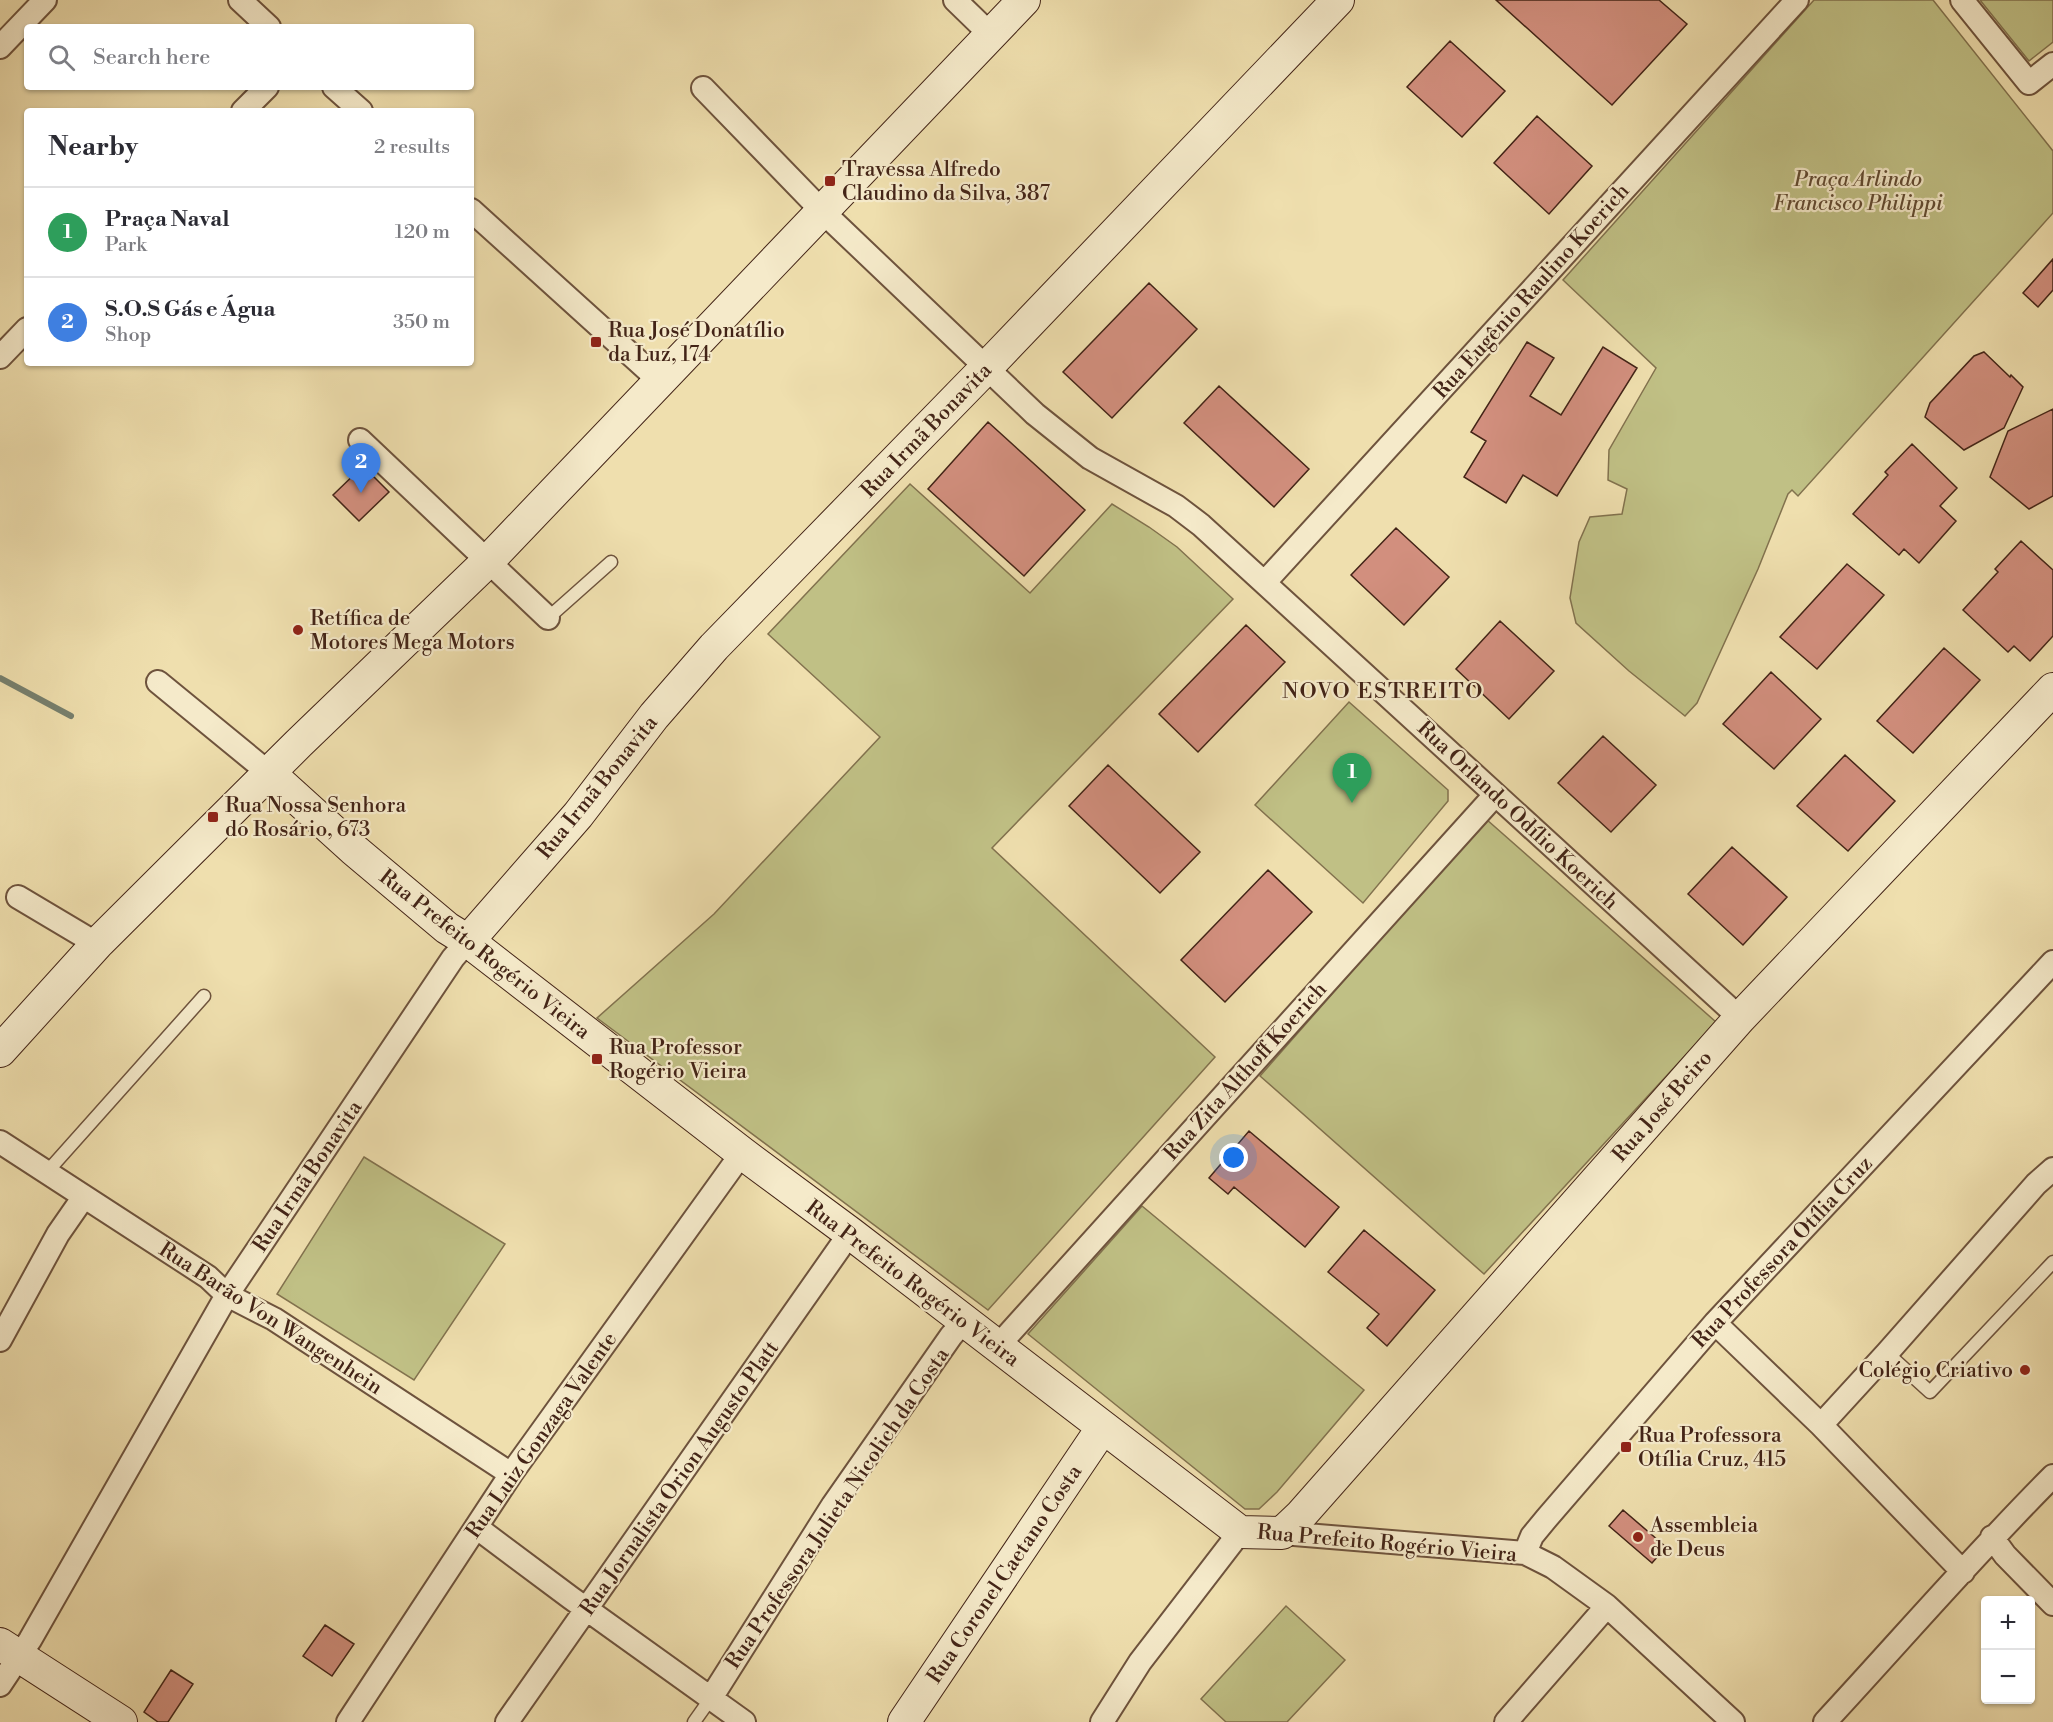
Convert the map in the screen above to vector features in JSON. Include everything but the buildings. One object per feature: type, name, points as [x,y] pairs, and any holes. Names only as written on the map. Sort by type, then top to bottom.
[{"type":"street","points":[[0,47],[45,0]]},
{"type":"street","points":[[240,0],[266,24]]},
{"type":"street","points":[[955,0],[991,35]]},
{"type":"street","points":[[0,1051],[97,944],[488,561],[1024,0]]},
{"type":"street","name":"Rua Irmã Bonavita","points":[[0,1685],[9,1651],[227,1295],[447,968],[468,941],[578,815],[654,716],[714,647],[986,368],[1338,0]]},
{"type":"street","name":"Rua Eugênio Raulino Koerich","points":[[1265,582],[1797,0]]},
{"type":"street","points":[[1962,0],[2029,83],[2053,64]]},
{"type":"street","name":"Rua Orlando Odílio Koerich","points":[[703,88],[823,212],[1061,437],[1090,458],[1176,506],[1201,525],[1740,1018]]},
{"type":"street","points":[[246,108],[264,90]]},
{"type":"street","points":[[337,90],[358,108]]},
{"type":"street","points":[[474,213],[660,381]]},
{"type":"street","points":[[0,357],[24,332]]},
{"type":"street","points":[[360,440],[548,618]]},
{"type":"street","name":"Rua Prefeito Rogério Vieira","points":[[158,682],[269,773],[352,849],[447,928],[468,941],[742,1154],[965,1320],[997,1347],[1240,1532],[1282,1533],[1525,1553],[1553,1567],[1607,1606],[1733,1722]]},
{"type":"street","name":"Rua José Beiro","points":[[1282,1533],[1315,1499],[1740,1018],[2053,689]]},
{"type":"street","name":"Rua Zita Althoff Koerich","points":[[997,1347],[1495,795]]},
{"type":"street","points":[[18,897],[97,944]]},
{"type":"street","name":"Rua Professora Otília Cruz","points":[[1525,1553],[1532,1536],[1546,1519],[1715,1323],[2053,962]]},
{"type":"street","name":"Rua Barão Von Wangenhein","points":[[0,1142],[208,1277],[227,1295],[274,1319],[511,1474]]},
{"type":"street","name":"Rua Luiz Gonzaga Valente","points":[[348,1722],[511,1474],[742,1154]]},
{"type":"street","points":[[1821,1425],[2036,1184],[2053,1168]]},
{"type":"street","points":[[0,1340],[58,1234],[83,1198]]},
{"type":"street","name":"Rua Jornalista Orion Augusto Platt","points":[[507,1722],[588,1610],[850,1233]]},
{"type":"street","name":"Rua Professora Julieta Nicolich da Costa","points":[[711,1698],[833,1505],[951,1336],[965,1320]]},
{"type":"street","points":[[1715,1323],[1821,1425],[1963,1572]]},
{"type":"street","name":"Rua Coronel Caetano Costa","points":[[904,1722],[1103,1427]]},
{"type":"street","points":[[1825,1722],[1963,1572],[1992,1537],[2053,1476]]},
{"type":"street","points":[[476,1527],[744,1722]]},
{"type":"street","points":[[1102,1722],[1140,1662],[1240,1532]]},
{"type":"street","points":[[1992,1537],[2053,1604]]},
{"type":"street","points":[[1506,1722],[1607,1606]]},
{"type":"street","points":[[9,1651],[121,1722]]},
{"type":"lane","points":[[548,618],[611,561]]},
{"type":"lane","points":[[47,1172],[204,996]]},
{"type":"lane","points":[[1887,1353],[1930,1392],[2053,1262]]},
{"type":"lane","points":[[694,1722],[711,1698]]},
{"type":"green space","name":"Praça Arlindo Francisco Philippi","points":[[1814,0],[1933,0],[2053,151],[2053,213],[1798,496],[1792,490],[1788,494],[1758,569],[1697,703],[1685,716],[1629,671],[1576,623],[1570,598],[1579,542],[1590,517],[1622,514],[1627,489],[1608,480],[1609,450],[1656,368],[1563,280]]},
{"type":"green space","points":[[1980,0],[2053,0],[2053,42],[2029,61]]},
{"type":"green space","points":[[910,484],[1030,593],[1112,504],[1177,547],[1233,599],[992,848],[1215,1057],[988,1310],[597,1018],[714,914],[880,737],[768,634]]},
{"type":"green space","points":[[1349,702],[1448,790],[1448,801],[1363,903],[1255,805]]},
{"type":"green space","points":[[1486,819],[1716,1022],[1484,1274],[1260,1076]]},
{"type":"green space","points":[[364,1157],[505,1244],[414,1380],[277,1294]]},
{"type":"green space","points":[[1142,1206],[1364,1390],[1277,1492],[1259,1509],[1245,1509],[1028,1334]]},
{"type":"green space","points":[[1286,1606],[1345,1660],[1287,1722],[1226,1722],[1201,1699]]},
{"type":"waterway","points":[[0,678],[71,716]]},
{"type":"place","name":"Travessa Alfredo Claudino da Silva, 387","points":[[830,181]]},
{"type":"place","name":"Rua José Donatílio da Luz, 174","points":[[596,342]]},
{"type":"place","name":"S.O.S Gás e Água","points":[[361,493]]},
{"type":"place","name":"Retífica de Motores Mega Motors","points":[[298,630]]},
{"type":"place","name":"Praça Naval","points":[[1352,803]]},
{"type":"place","name":"Rua Nossa Senhora do Rosário, 673","points":[[213,817]]},
{"type":"place","name":"Rua Professor Rogério Vieira","points":[[597,1059]]},
{"type":"place","name":"Colégio Criativo","points":[[2025,1370]]},
{"type":"place","name":"Rua Professora Otília Cruz, 415","points":[[1626,1447]]},
{"type":"place","name":"Assembleia de Deus","points":[[1638,1537]]},
{"type":"district","name":"NOVO ESTREITO","points":[[1383,690]]}]
